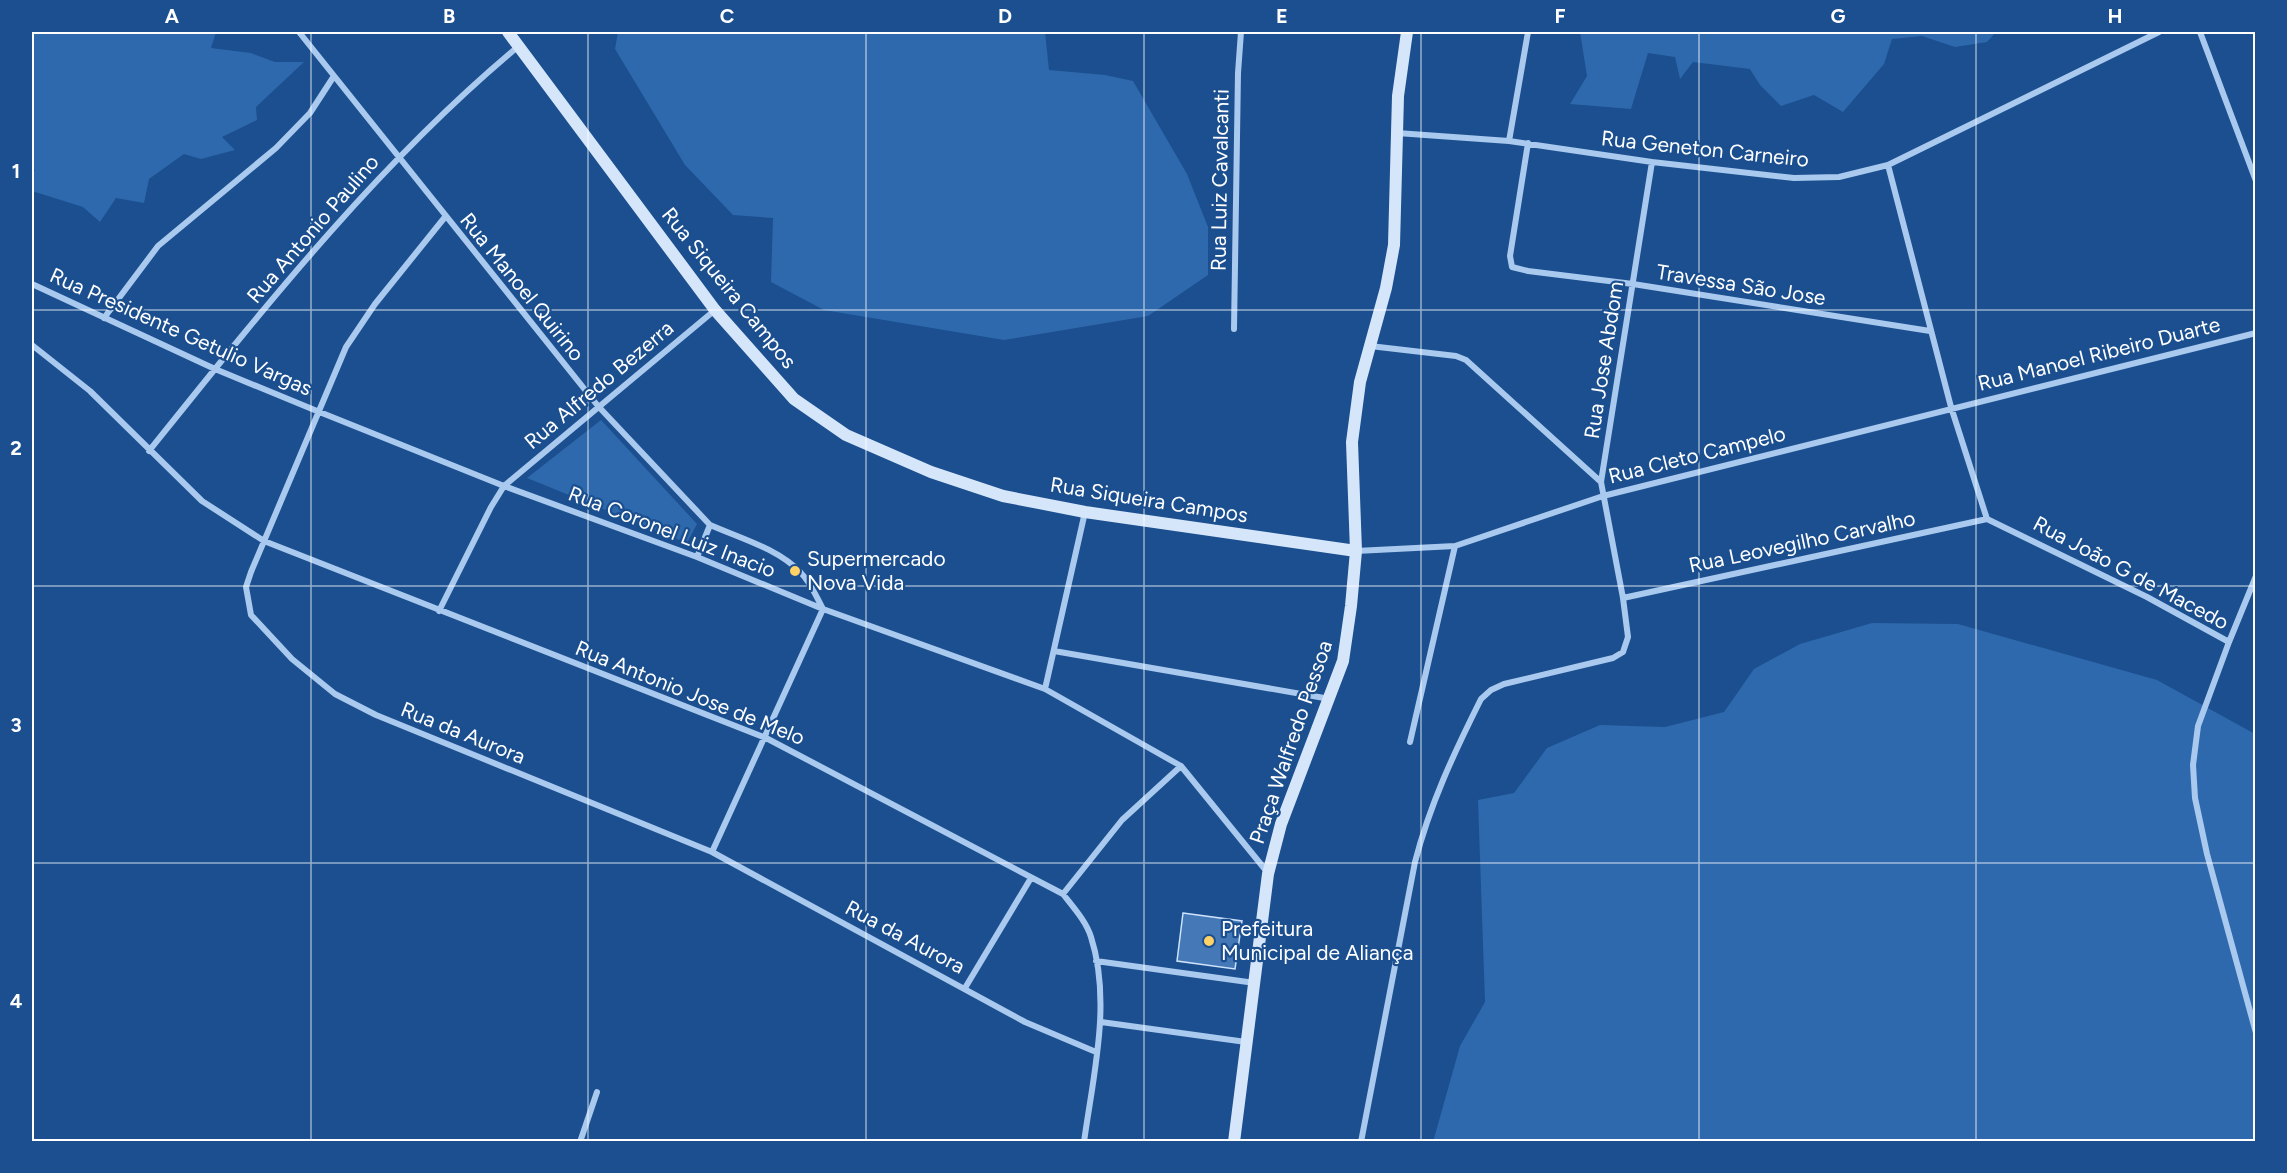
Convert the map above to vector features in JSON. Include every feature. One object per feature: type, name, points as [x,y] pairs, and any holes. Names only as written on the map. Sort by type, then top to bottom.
[{"type":"main road","name":"Rua Siqueira Campos","points":[[508,32],[715,310],[794,399],[846,435],[931,472],[1003,496],[1085,512],[1356,551]]},
{"type":"main road","name":"Praça Walfredo Pessoa","points":[[1234,1142],[1268,874],[1281,824],[1343,661],[1352,606],[1356,551],[1352,442],[1360,382],[1386,288],[1395,245],[1398,96],[1407,32]]},
{"type":"street","name":"Rua Manoel Quirino","points":[[299,32],[597,406],[711,525]]},
{"type":"street","name":"Rua Luiz Cavalcanti","points":[[1234,330],[1238,74],[1241,32]]},
{"type":"street","points":[[1509,141],[1528,32]]},
{"type":"street","name":"Rua Geneton Carneiro","points":[[1396,133],[1528,143],[1652,162],[1794,178],[1839,177],[1888,165],[2159,32]]},
{"type":"street","points":[[2200,32],[2256,181]]},
{"type":"street","name":"Rua Antonio Paulino","points":[[149,451],[215,369],[397,157],[519,45]]},
{"type":"street","points":[[104,318],[158,246],[276,148],[310,113],[334,76]]},
{"type":"street","name":"Travessa São Jose","points":[[1528,143],[1510,256],[1512,267],[1930,331]]},
{"type":"street","name":"Rua Jose Abdom","points":[[1360,1142],[1414,862],[1427,816],[1442,777],[1481,699],[1491,690],[1613,658],[1623,652],[1628,637],[1601,482],[1652,162]]},
{"type":"street","points":[[1888,165],[1951,407],[1987,519]]},
{"type":"street","name":"Rua da Aurora","points":[[445,217],[375,304],[351,339],[316,411],[246,587],[251,615],[292,659],[335,694],[376,715],[712,852],[1025,1022],[1096,1052]]},
{"type":"street","name":"Rua Presidente Getulio Vargas","points":[[32,284],[215,369],[316,411]]},
{"type":"street","name":"Rua Alfredo Bezerra","points":[[439,611],[491,507],[504,486],[597,406],[715,310]]},
{"type":"street","name":"Rua Manoel Ribeiro Duarte","points":[[1951,407],[2256,333]]},
{"type":"street","points":[[32,345],[90,391],[202,501],[264,541]]},
{"type":"street","points":[[1370,346],[1456,356],[1466,360],[1601,482]]},
{"type":"street","name":"Rua Cleto Campelo","points":[[1356,551],[1455,546],[1603,496],[1951,407]]},
{"type":"street","name":"Rua Coronel Luiz Inacio","points":[[316,411],[504,486],[697,557],[823,609],[1045,689],[1181,766],[1268,874]]},
{"type":"street","points":[[1045,689],[1085,512]]},
{"type":"street","name":"Rua Leovegilho Carvalho","points":[[1623,598],[1987,519]]},
{"type":"street","name":"Rua João G de Macedo","points":[[1987,519],[2147,597],[2229,642],[2198,726],[2193,765],[2195,798],[2256,1033]]},
{"type":"street","points":[[697,557],[711,525],[783,558],[800,572],[823,609],[712,852]]},
{"type":"street","name":"Rua Antonio Jose de Melo","points":[[264,541],[766,738],[1063,894]]},
{"type":"street","points":[[1410,742],[1455,546]]},
{"type":"street","points":[[2229,642],[2256,576]]},
{"type":"street","points":[[1054,651],[1330,699]]},
{"type":"street","points":[[1084,1142],[1101,1022],[1096,961],[1090,935],[1063,894],[1122,820],[1181,766]]},
{"type":"street","points":[[965,988],[1031,878]]},
{"type":"street","points":[[1096,961],[1255,983]]},
{"type":"street","points":[[1101,1022],[1246,1042]]},
{"type":"street","points":[[580,1142],[597,1092]]},
{"type":"shaded area","points":[[32,32],[216,32],[211,48],[251,53],[275,62],[304,62],[256,107],[257,120],[222,137],[235,150],[201,159],[184,154],[149,179],[144,203],[116,198],[100,222],[83,207],[32,191],[32,176],[35,170],[32,168]]},
{"type":"shaded area","points":[[618,32],[1045,32],[1049,70],[1105,75],[1133,81],[1187,174],[1208,227],[1208,275],[1148,316],[1004,340],[824,310],[771,282],[773,218],[733,215],[685,165],[615,49]]},
{"type":"shaded area","points":[[1580,32],[1996,32],[1987,42],[1955,47],[1922,36],[1892,39],[1884,64],[1843,112],[1814,95],[1781,106],[1760,85],[1750,69],[1693,62],[1680,79],[1675,57],[1648,53],[1631,109],[1570,104],[1587,76]]},
{"type":"shaded area","points":[[601,420],[697,524],[687,543],[527,478]]},
{"type":"shaded area","points":[[1872,623],[1958,624],[2157,680],[2255,734],[2255,1141],[1433,1142],[1460,1046],[1485,1002],[1478,800],[1514,793],[1547,748],[1600,725],[1665,727],[1724,712],[1754,669],[1800,644]]},
{"type":"building","name":"Prefeitura Municipal de Aliança","points":[[1183,913],[1242,921],[1235,969],[1177,961]]},
{"type":"place","name":"Supermercado Nova Vida","points":[[795,571]]},
{"type":"place","name":"Prefeitura Municipal de Aliança","points":[[1209,941]]}]
